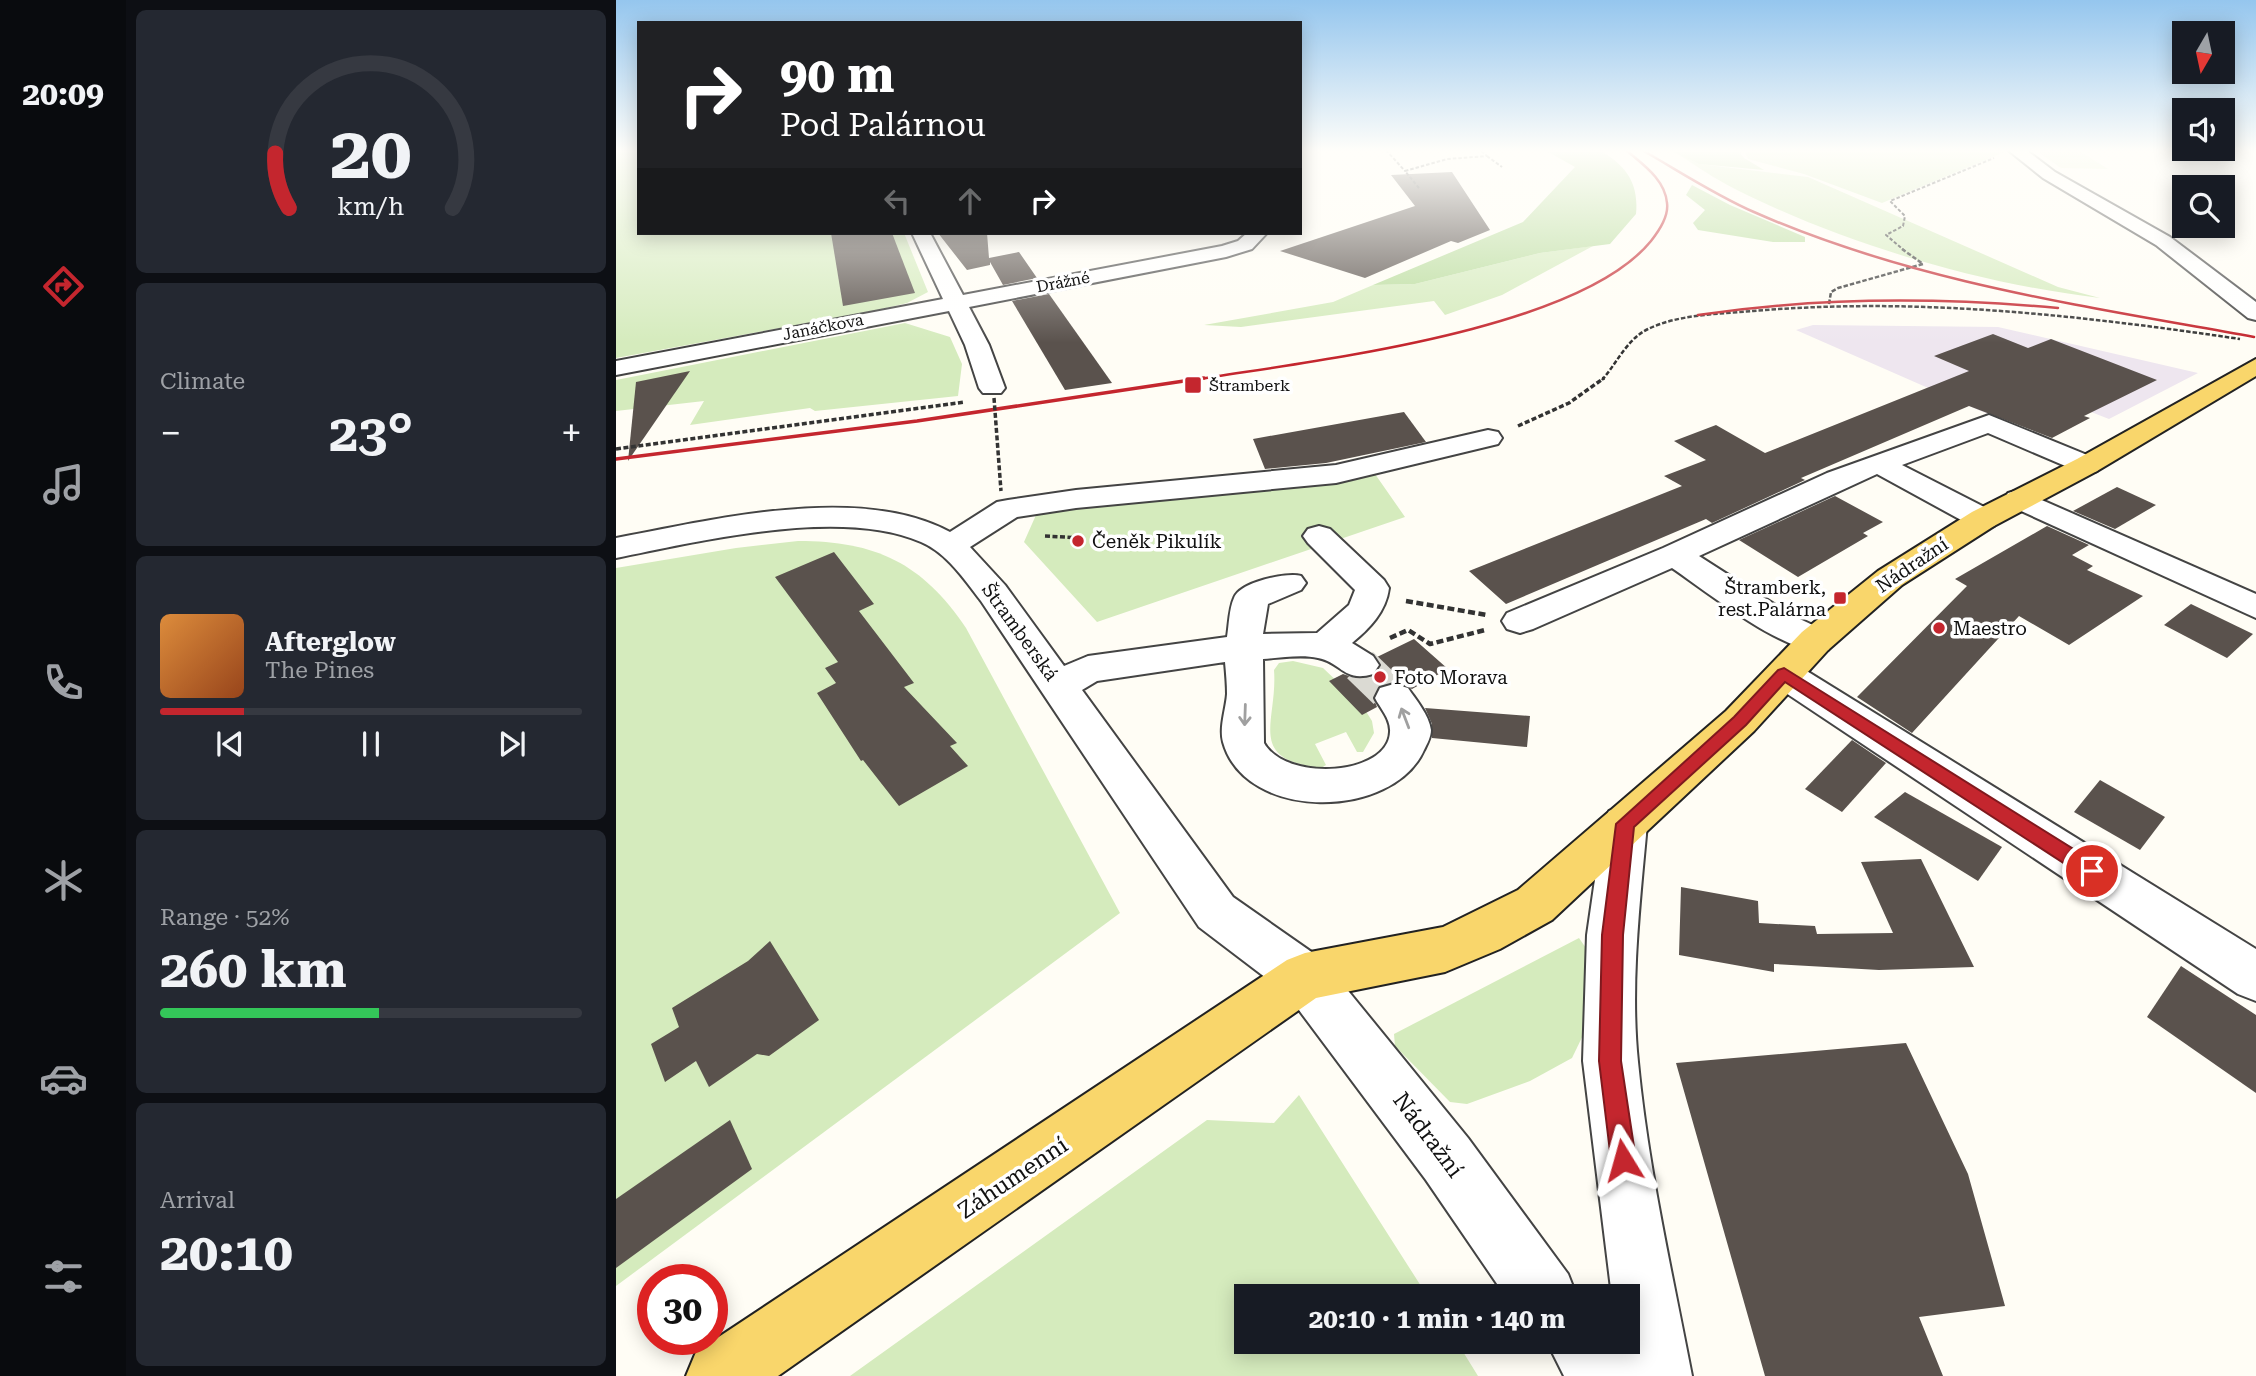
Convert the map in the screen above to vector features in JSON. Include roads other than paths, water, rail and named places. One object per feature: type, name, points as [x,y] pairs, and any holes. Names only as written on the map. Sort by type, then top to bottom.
[{"type":"main road","name":"Nádražní","points":[[1305,977],[1445,948],[1483,933],[1535,905],[1740,721],[1815,641],[1889,578],[1983,519],[2087,465],[2252,362]]},
{"type":"main road","name":"Záhumenní","points":[[720,1376],[1305,977]]},
{"type":"street","points":[[2117,214],[2163,241],[2256,313]]},
{"type":"street","points":[[922,235],[977,345],[993,391]]},
{"type":"street","name":"Drážné","points":[[954,303],[1226,251],[1245,245],[1256,235]]},
{"type":"street","name":"Janáčkova","points":[[616,368],[954,303]]},
{"type":"street","points":[[1520,621],[1675,555],[1837,479],[1989,423],[2087,465]]},
{"type":"street","points":[[950,545],[1007,509],[1076,499],[1336,474],[1488,438]]},
{"type":"street","points":[[1879,464],[1983,519]]},
{"type":"street","points":[[2019,499],[2256,607]]},
{"type":"street","name":"Štramberská","points":[[616,548],[732,529],[828,520],[889,522],[932,535],[950,545],[993,593],[1060,685],[1216,912],[1305,977]]},
{"type":"street","points":[[1319,536],[1372,588],[1369,604],[1326,645]]},
{"type":"street","points":[[1675,555],[1778,623],[1815,641]]},
{"type":"street","points":[[1295,590],[1246,632],[1244,744],[1260,767],[1281,780],[1306,787],[1331,788],[1383,770],[1400,757],[1411,736],[1407,716],[1394,698]]},
{"type":"street","points":[[1060,685],[1088,669],[1246,632],[1326,645],[1360,665]]},
{"type":"street","points":[[1784,674],[2256,977]]},
{"type":"street","points":[[1625,824],[1612,935],[1610,1061],[1636,1249],[1658,1376]]},
{"type":"street","name":"Nádražní","points":[[1305,977],[1439,1148],[1536,1284]]},
{"type":"street","points":[[1589,1354],[1606,1376]]},
{"type":"tunnel","points":[[1360,665],[1394,698]]},
{"type":"railway","points":[[1194,380],[1369,352],[1438,338],[1504,320],[1564,298],[1615,272],[1651,241],[1663,224],[1666,214]]},
{"type":"railway","points":[[1760,214],[1875,257],[1937,274],[2063,302],[2254,337]]},
{"type":"railway","points":[[1698,315],[1788,305],[1878,301],[1968,302],[2058,308]]},
{"type":"railway","points":[[616,459],[917,421],[1204,378]]},
{"type":"place","name":"Štramberk","points":[[1193,385]]},
{"type":"place","name":"Čeněk Pikulík","points":[[1078,541]]},
{"type":"place","name":"Štramberk, rest.Palárna","points":[[1840,598]]},
{"type":"place","name":"Maestro","points":[[1939,628]]},
{"type":"place","name":"Foto Morava","points":[[1380,677]]}]
